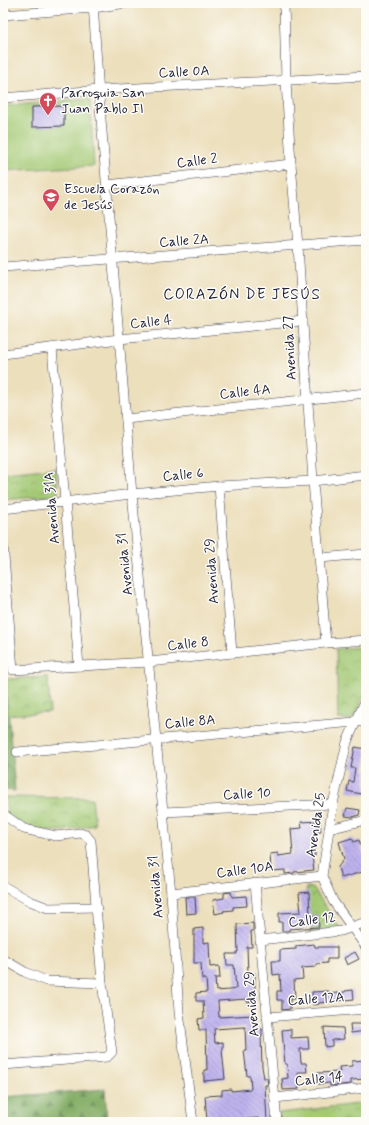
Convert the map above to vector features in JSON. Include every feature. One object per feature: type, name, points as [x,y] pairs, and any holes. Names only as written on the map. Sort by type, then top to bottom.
[{"type":"street","points":[[3,15],[93,5],[127,3]]},
{"type":"street","name":"Avenida 27","points":[[284,3],[286,81],[291,164],[326,643]]},
{"type":"street","name":"Avenida 31","points":[[93,5],[132,494],[171,893],[180,1012],[193,1122]]},
{"type":"street","name":"Calle 0A","points":[[3,98],[99,90],[366,76]]},
{"type":"street","name":"Calle 2","points":[[107,185],[291,164]]},
{"type":"street","name":"Calle 2A","points":[[3,267],[366,240]]},
{"type":"street","name":"Calle 4","points":[[3,354],[120,339],[303,321]]},
{"type":"street","name":"Avenida 31A","points":[[52,348],[79,666]]},
{"type":"street","name":"Calle 4A","points":[[126,419],[366,393]]},
{"type":"street","name":"Calle 6","points":[[3,509],[132,494],[219,486],[313,481],[366,475]]},
{"type":"street","name":"Avenida 29","points":[[219,486],[232,653]]},
{"type":"street","name":"Calle 8","points":[[3,543],[13,670],[149,662],[366,640]]},
{"type":"street","points":[[320,558],[366,554]]},
{"type":"street","name":"Avenida 25","points":[[366,699],[347,742],[333,804],[322,876],[333,901],[366,948]]},
{"type":"street","name":"Calle 8A","points":[[17,752],[366,721]]},
{"type":"street","name":"Calle 10","points":[[163,812],[333,804]]},
{"type":"street","points":[[3,814],[24,829],[56,836],[80,833],[86,835],[91,840],[102,983],[112,1052],[107,1057],[3,1064]]},
{"type":"street","points":[[329,830],[366,820]]},
{"type":"street","name":"Calle 10A","points":[[171,893],[322,876]]},
{"type":"street","name":"Avenida 29","points":[[255,883],[277,1122]]},
{"type":"street","points":[[3,886],[30,901],[48,908],[97,907]]},
{"type":"street","name":"Calle 12","points":[[260,940],[341,931],[366,922]]},
{"type":"street","points":[[3,960],[46,981],[102,983]]},
{"type":"street","name":"Calle 12A","points":[[267,1017],[366,1010]]},
{"type":"street","name":"Calle 14","points":[[275,1098],[366,1088]]},
{"type":"green space","points":[[90,99],[94,166],[3,171],[3,106]],"holes":[[[64,106],[64,126],[33,127],[32,107]]]},
{"type":"green space","points":[[56,468],[58,495],[4,500],[3,473]]},
{"type":"green space","points":[[366,647],[366,691],[354,719],[338,719],[336,649]]},
{"type":"green space","points":[[3,650],[15,791],[5,790],[3,741]]},
{"type":"green space","points":[[48,677],[50,712],[8,715],[6,679]]},
{"type":"green space","points":[[5,797],[92,798],[95,825],[60,831],[42,831],[34,829],[26,826],[7,814]]},
{"type":"green space","points":[[306,888],[313,888],[340,928],[312,933]]},
{"type":"green space","points":[[105,1089],[107,1122],[3,1122],[3,1097]]},
{"type":"green space","points":[[366,1103],[366,1122],[280,1122],[279,1113]]},
{"type":"building","name":"Parroquia San Juan Pablo II","points":[[64,106],[64,126],[32,127],[32,107]]},
{"type":"building","points":[[355,747],[366,749],[366,795],[347,791],[349,781],[353,782],[355,768],[351,768]]},
{"type":"building","points":[[347,808],[360,810],[359,815],[353,817],[345,816]]},
{"type":"building","points":[[320,821],[321,832],[314,832],[315,856],[312,856],[314,870],[285,874],[285,870],[271,871],[270,854],[278,853],[278,856],[293,854],[291,829],[302,828],[301,822]]},
{"type":"building","points":[[352,838],[354,842],[359,840],[364,855],[366,854],[366,871],[341,878],[338,867],[344,859],[339,842]]},
{"type":"building","points":[[231,892],[232,897],[246,896],[247,906],[233,907],[233,910],[215,914],[213,900],[224,898],[224,893]]},
{"type":"building","points":[[309,892],[310,916],[318,916],[319,927],[289,929],[289,931],[282,931],[282,922],[279,922],[279,913],[301,912],[299,893]]},
{"type":"building","points":[[185,897],[195,897],[196,913],[186,914]]},
{"type":"building","points":[[253,923],[253,931],[251,931],[252,947],[247,947],[248,974],[255,973],[255,1001],[247,1002],[247,999],[218,1001],[219,1017],[254,1015],[255,1029],[262,1029],[262,1067],[264,1078],[267,1078],[268,1085],[265,1085],[267,1122],[259,1122],[259,1118],[244,1119],[245,1122],[224,1122],[224,1120],[207,1121],[205,1096],[222,1095],[222,1090],[231,1089],[231,1091],[251,1089],[250,1076],[247,1076],[244,1050],[246,1050],[245,1027],[214,1029],[215,1043],[223,1042],[222,1050],[225,1079],[204,1081],[204,1070],[207,1070],[206,1030],[199,1030],[198,1019],[204,1018],[203,1001],[196,1001],[196,993],[207,992],[206,979],[202,979],[201,963],[194,963],[194,929],[203,928],[203,943],[209,942],[210,967],[219,966],[220,978],[215,978],[216,991],[230,990],[236,989],[234,965],[227,965],[226,954],[237,954],[236,952],[238,952],[237,924]]},
{"type":"building","points":[[314,944],[315,947],[337,947],[337,959],[327,959],[327,963],[316,964],[316,967],[302,968],[303,979],[294,980],[295,999],[290,999],[290,1009],[282,1010],[282,1000],[277,1000],[277,991],[281,991],[280,974],[273,975],[272,961],[280,961],[280,950],[296,949],[296,946]]},
{"type":"building","points":[[355,952],[359,959],[347,965],[344,958]]},
{"type":"building","points":[[353,990],[354,999],[313,1005],[312,992],[329,991],[329,994]]},
{"type":"building","points":[[350,1024],[366,1024],[366,1031],[351,1033]]},
{"type":"building","points":[[324,1027],[343,1028],[344,1039],[332,1040],[332,1046],[325,1047]]},
{"type":"building","points":[[291,1029],[291,1038],[308,1037],[309,1049],[300,1049],[301,1063],[306,1063],[307,1072],[298,1072],[299,1089],[283,1090],[282,1079],[288,1078],[287,1064],[285,1064],[282,1030]]},
{"type":"building","points":[[366,1060],[366,1079],[351,1080],[351,1084],[330,1086],[330,1083],[318,1084],[317,1073],[340,1072],[339,1067],[352,1066],[352,1061]]},
{"type":"place","name":"Parroquia San Juan Pablo II","points":[[48,116]]},
{"type":"place","name":"Escuela Corazón de Jesús","points":[[51,212]]},
{"type":"district","name":"CORAZÓN DE JESÚS","points":[[242,295]]}]
